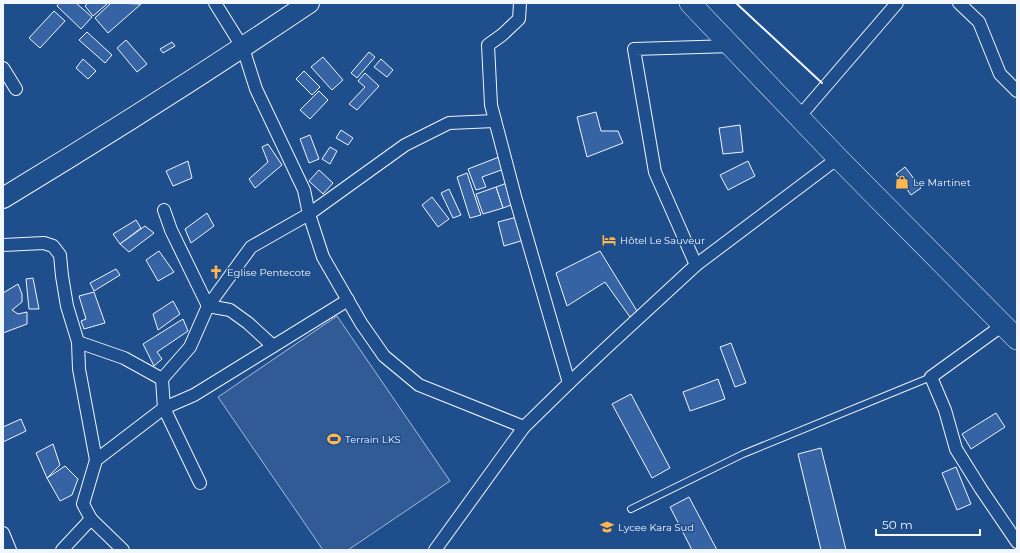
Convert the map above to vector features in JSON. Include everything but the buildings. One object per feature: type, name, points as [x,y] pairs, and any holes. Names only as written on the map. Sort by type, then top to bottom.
[{"type":"highway","points":[[690,3],[838,158],[1010,332]]},
{"type":"main road","points":[[3,198],[95,142],[243,48],[309,3]]},
{"type":"street","points":[[215,3],[243,48],[256,89],[304,190],[309,214],[323,257],[361,323],[384,356],[419,385],[524,427]]},
{"type":"street","points":[[520,3],[519,19],[502,35],[488,45],[491,105],[516,200],[569,383]]},
{"type":"street","points":[[799,117],[897,3]]},
{"type":"street","points":[[959,3],[979,22],[1000,74],[1017,91]]},
{"type":"street","points":[[696,265],[655,172],[634,49],[732,46]]},
{"type":"street","points":[[3,68],[16,89]]},
{"type":"street","points":[[200,483],[164,408],[162,379],[190,347],[208,306],[251,247],[309,214],[405,145],[450,123],[495,121]]},
{"type":"street","points":[[435,550],[524,427],[569,383],[696,265],[838,158]]},
{"type":"street","points":[[164,210],[171,230],[208,306]]},
{"type":"street","points":[[3,245],[44,243],[53,246],[58,250],[60,255],[66,306],[78,342],[80,369],[96,460],[83,504],[91,519],[123,550]]},
{"type":"street","points":[[96,460],[164,408],[194,395],[348,300]]},
{"type":"street","points":[[208,306],[230,310],[248,323],[273,346]]},
{"type":"street","points":[[1010,332],[931,377],[944,410],[956,449],[980,489],[1017,542]]},
{"type":"street","points":[[78,342],[124,358],[162,379]]},
{"type":"street","points":[[62,550],[91,519]]},
{"type":"street","points":[[3,533],[10,550]]},
{"type":"lane","points":[[632,509],[743,454],[931,377]]},
{"type":"shaded area","name":"Terrain LKS","points":[[337,316],[450,481],[348,550],[323,550],[218,397]]},
{"type":"wall","points":[[736,3],[822,83]]},
{"type":"place","name":"Le Martinet","points":[[902,182]]},
{"type":"place","name":"Hôtel Le Sauveur","points":[[609,240]]},
{"type":"place","name":"Eglise Pentecote","points":[[216,272]]},
{"type":"place","name":"Terrain LKS","points":[[334,439]]},
{"type":"place","name":"Lycee Kara Sud","points":[[607,527]]}]
